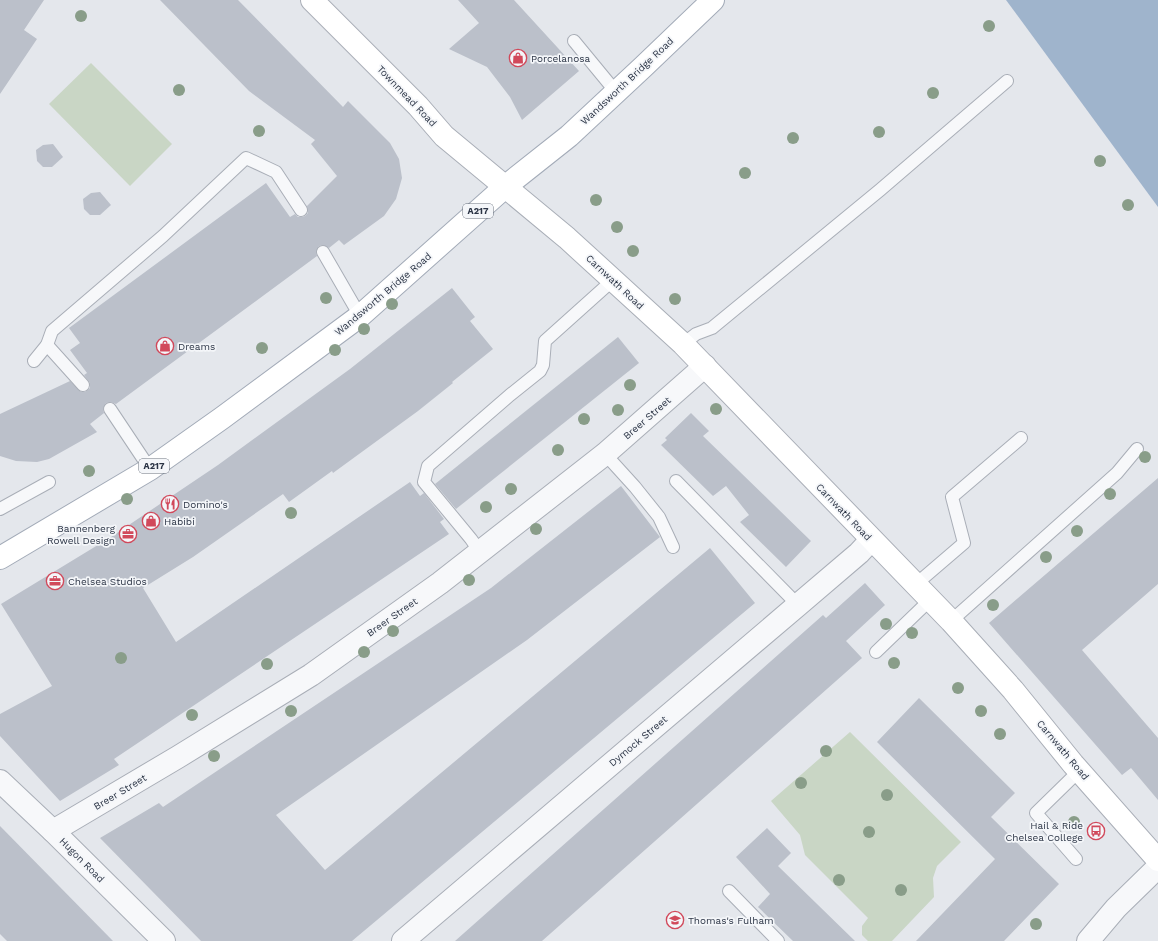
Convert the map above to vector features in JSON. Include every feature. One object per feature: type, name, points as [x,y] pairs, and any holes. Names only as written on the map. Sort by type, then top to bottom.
[{"type":"street","name":"Townmead Road","points":[[312,0],[418,106],[444,136],[506,186]]},
{"type":"street","name":"Wandsworth Bridge Road","points":[[0,558],[150,469],[360,316],[506,186],[569,136],[713,0]]},
{"type":"street","name":"Carnwath Road","points":[[506,186],[567,238],[683,344],[922,593],[951,621],[1013,690],[1079,771],[1158,860]]},
{"type":"street","name":"Breer Street","points":[[53,831],[178,757],[311,675],[434,588],[605,454],[704,366]]},
{"type":"street","name":"Dymock Street","points":[[403,941],[798,605],[871,540]]},
{"type":"street","name":"Hugon Road","points":[[0,781],[53,831],[164,941]]},
{"type":"street","points":[[1088,941],[1116,908],[1158,867]]},
{"type":"lane","points":[[574,42],[616,92]]},
{"type":"lane","points":[[683,344],[696,334],[712,328],[880,190],[1007,81]]},
{"type":"lane","points":[[34,361],[47,345],[52,331],[163,236],[246,158],[276,172],[302,210]]},
{"type":"lane","points":[[323,252],[360,316]]},
{"type":"lane","points":[[480,552],[424,482],[428,466],[540,371],[543,365],[545,341],[613,280]]},
{"type":"lane","points":[[47,345],[83,385]]},
{"type":"lane","points":[[110,409],[150,469]]},
{"type":"lane","points":[[876,652],[922,593],[964,543],[952,497],[1021,438]]},
{"type":"lane","points":[[951,621],[1117,472],[1137,449]]},
{"type":"lane","points":[[605,454],[635,487],[659,517],[673,547]]},
{"type":"lane","points":[[676,481],[798,605]]},
{"type":"lane","points":[[0,509],[50,482]]},
{"type":"lane","points":[[1076,859],[1036,813],[1079,771]]},
{"type":"lane","points":[[729,891],[778,941]]},
{"type":"green space","points":[[91,63],[172,144],[130,186],[49,104]]},
{"type":"green space","points":[[850,732],[961,842],[937,866],[933,878],[934,897],[892,941],[868,941],[862,935],[862,926],[868,918],[805,855],[800,835],[771,801]]},
{"type":"water","points":[[1006,0],[1158,0],[1158,207]]},
{"type":"building","points":[[0,0],[44,0],[24,30],[37,39],[0,94]]},
{"type":"building","points":[[160,0],[238,0],[343,107],[348,101],[390,143],[399,159],[402,178],[396,199],[384,216],[344,245],[339,240],[329,248],[323,245],[319,246],[316,252],[317,256],[116,404],[110,402],[106,403],[103,409],[104,413],[90,424],[97,432],[49,459],[37,462],[16,461],[0,456],[0,414],[70,381],[81,392],[85,392],[90,388],[90,383],[84,375],[87,373],[70,350],[80,343],[69,328],[266,183],[290,217],[295,214],[298,217],[302,217],[308,213],[307,206],[337,176],[311,144],[315,140],[249,91]]},
{"type":"building","name":"Porcelanosa","points":[[458,0],[514,0],[579,71],[522,120],[510,97],[487,67],[449,49],[479,23]]},
{"type":"building","points":[[53,144],[63,157],[52,167],[43,167],[37,161],[36,150],[43,145]]},
{"type":"building","points":[[100,192],[111,205],[100,215],[90,215],[84,209],[83,199],[91,193]]},
{"type":"building","points":[[452,288],[475,317],[470,321],[493,349],[418,411],[333,473],[332,471],[289,502],[283,494],[193,557],[143,588],[176,642],[410,482],[420,496],[424,493],[444,519],[440,522],[449,534],[114,759],[119,765],[60,801],[0,736],[0,714],[52,686],[1,604],[111,537],[218,465],[350,369]]},
{"type":"building","points":[[618,337],[639,363],[456,509],[435,484]]},
{"type":"building","points":[[691,413],[709,431],[703,436],[811,541],[786,567],[740,522],[749,515],[726,486],[713,496],[661,445],[667,440],[665,438]]},
{"type":"building","points":[[1158,478],[1158,584],[1082,650],[1158,738],[1158,800],[1131,768],[1122,775],[989,623]]},
{"type":"building","points":[[621,486],[660,537],[527,640],[276,815],[325,870],[710,548],[755,603],[352,941],[201,941],[100,838],[159,803],[163,807],[491,588]]},
{"type":"building","points":[[865,583],[885,605],[846,641],[862,658],[542,941],[455,941],[823,615],[826,618]]},
{"type":"building","points":[[919,698],[1015,793],[991,817],[1059,884],[1004,941],[916,941],[995,859],[877,742]]},
{"type":"building","points":[[0,826],[113,941],[7,941],[0,934]]},
{"type":"building","points":[[767,828],[791,853],[778,866],[855,941],[793,941],[758,907],[770,894],[736,857]]},
{"type":"place","name":"Porcelanosa","points":[[518,58]]},
{"type":"place","name":"Dreams","points":[[165,346]]},
{"type":"place","name":"Domino's","points":[[170,504]]},
{"type":"place","name":"Habibi","points":[[151,521]]},
{"type":"place","name":"Bannenberg Rowell Design","points":[[128,534]]},
{"type":"place","name":"Chelsea Studios","points":[[55,581]]},
{"type":"place","name":"Hail & Ride Chelsea College","points":[[1096,831]]},
{"type":"place","name":"Thomas's Fulham","points":[[675,920]]}]
